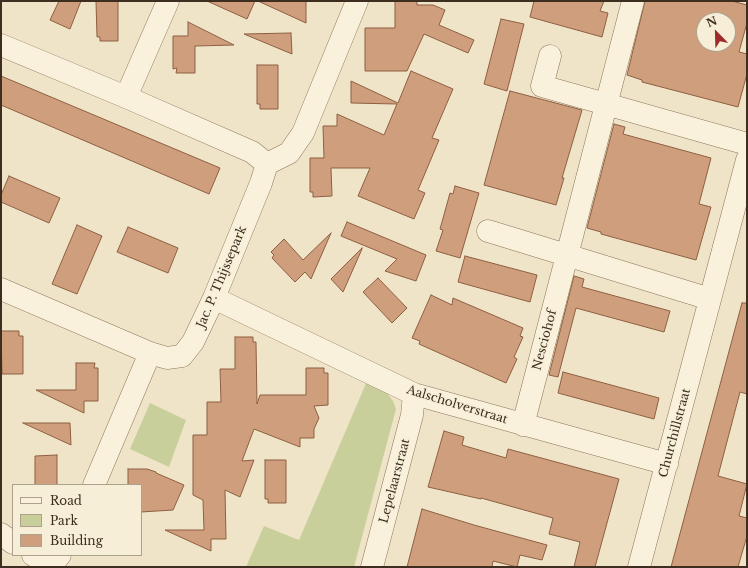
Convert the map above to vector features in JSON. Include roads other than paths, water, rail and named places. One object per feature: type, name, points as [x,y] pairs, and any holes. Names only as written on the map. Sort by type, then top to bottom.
[{"type":"street","points":[[126,97],[168,1]]},
{"type":"street","points":[[1,45],[252,152],[267,164],[289,153],[303,133],[357,1]]},
{"type":"street","name":"Nesciohof","points":[[523,425],[633,1]]},
{"type":"street","points":[[550,56],[542,86],[747,144]]},
{"type":"street","name":"Churchillstraat","points":[[640,567],[747,160]]},
{"type":"street","name":"Jac. P. Thijssepark","points":[[1,289],[150,353],[168,358],[182,356],[193,342],[214,298],[261,183],[267,164]]},
{"type":"street","points":[[488,231],[710,299]]},
{"type":"street","name":"Aalscholverstraat","points":[[214,298],[414,394],[667,464]]},
{"type":"street","points":[[94,484],[150,353]]},
{"type":"street","name":"Lepelaarstraat","points":[[372,567],[412,415],[414,394]]},
{"type":"street","points":[[1,534],[12,542]]},
{"type":"street","points":[[35,556],[41,560],[54,562],[59,556]]}]
